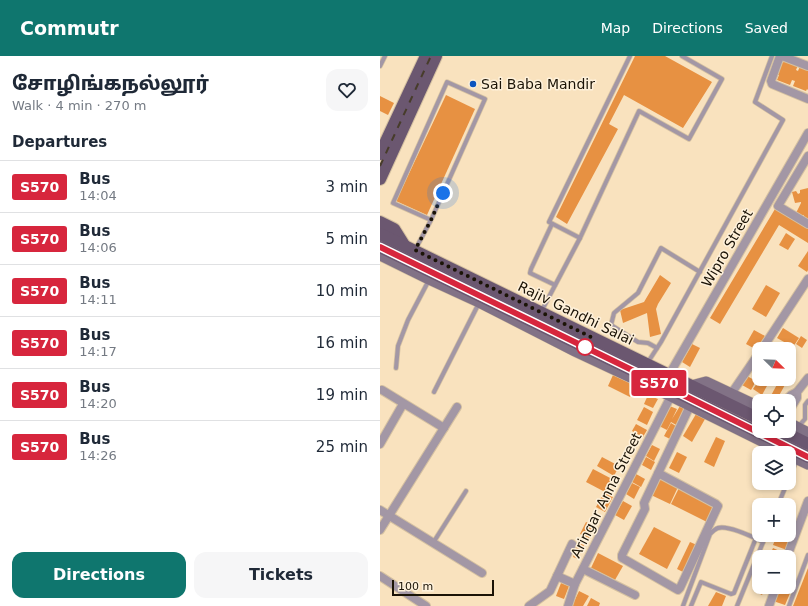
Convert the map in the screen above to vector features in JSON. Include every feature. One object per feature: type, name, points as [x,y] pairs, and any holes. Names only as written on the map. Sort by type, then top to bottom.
[{"type":"main road","points":[[380,154],[426,56]]},
{"type":"main road","points":[[380,180],[436,56]]},
{"type":"main road","points":[[380,222],[394,229],[404,245]]},
{"type":"main road","name":"Rajiv Gandhi Salai","points":[[380,234],[752,416]]},
{"type":"main road","name":"Rajiv Gandhi Salai","points":[[380,247],[393,258],[677,392],[773,446]]},
{"type":"main road","points":[[796,438],[808,444]]},
{"type":"street","points":[[808,66],[781,56],[771,81],[772,84],[808,98]]},
{"type":"street","name":"Wipro Street","points":[[670,375],[808,133]]},
{"type":"street","points":[[778,206],[808,156]]},
{"type":"street","points":[[769,201],[808,224]]},
{"type":"street","points":[[380,255],[393,258],[429,279],[479,302],[575,351],[771,446]]},
{"type":"street","points":[[767,342],[808,279]]},
{"type":"street","points":[[732,394],[752,364]]},
{"type":"street","points":[[791,394],[797,392],[808,378]]},
{"type":"street","points":[[691,386],[706,382],[752,404]]},
{"type":"street","points":[[382,390],[444,428]]},
{"type":"street","points":[[796,400],[797,392]]},
{"type":"street","name":"Aringar Anna Street","points":[[568,606],[575,584],[670,396]]},
{"type":"street","points":[[380,444],[404,404]]},
{"type":"street","points":[[658,473],[718,506],[678,590],[622,558],[645,509],[644,503],[658,473],[690,406]]},
{"type":"street","points":[[380,530],[457,407]]},
{"type":"street","points":[[796,458],[808,464]]},
{"type":"street","points":[[790,550],[808,501]]},
{"type":"street","points":[[380,510],[482,573]]},
{"type":"street","points":[[529,606],[550,591],[572,544]]},
{"type":"street","points":[[583,569],[635,595]]},
{"type":"street","points":[[380,576],[426,606]]},
{"type":"street","points":[[557,576],[575,584]]},
{"type":"street","points":[[768,606],[773,594]]},
{"type":"lane","points":[[380,66],[385,56]]},
{"type":"lane","points":[[580,238],[548,222],[630,56]]},
{"type":"lane","points":[[541,312],[580,238],[639,111],[689,139],[722,79],[682,56]]},
{"type":"lane","points":[[647,364],[700,272],[783,120],[755,102],[772,56]]},
{"type":"lane","points":[[415,250],[431,220],[485,99],[447,82],[393,203],[431,220]]},
{"type":"lane","points":[[552,224],[530,273],[555,285]]},
{"type":"lane","points":[[657,348],[648,343],[638,342],[612,325],[614,313],[638,293],[661,248],[700,272]]},
{"type":"lane","points":[[396,368],[398,346],[408,320],[429,279]]},
{"type":"lane","points":[[434,392],[479,302]]},
{"type":"lane","points":[[801,424],[808,401]]},
{"type":"lane","points":[[433,543],[466,491]]},
{"type":"lane","points":[[683,606],[710,534],[717,528],[725,528],[752,536]]},
{"type":"lane","points":[[691,606],[701,582],[731,594],[734,593],[754,542]]},
{"type":"lane","points":[[738,606],[763,542]]},
{"type":"lane","points":[[789,606],[808,555]]},
{"type":"building","points":[[635,56],[665,56],[712,82],[683,128],[624,95],[609,124],[618,129],[567,224],[556,217]]},
{"type":"building","points":[[784,60],[798,65],[796,70],[798,71],[800,66],[808,69],[808,90],[807,89],[806,91],[793,86],[795,81],[792,80],[790,85],[777,80],[779,75],[777,75]]},
{"type":"building","points":[[446,95],[475,109],[427,215],[396,201]]},
{"type":"building","points":[[380,96],[394,103],[388,115],[380,111]]},
{"type":"building","points":[[808,188],[808,221],[803,217],[804,215],[801,216],[796,213],[801,202],[795,203],[792,192],[796,191],[798,194],[800,193],[800,190]]},
{"type":"building","points":[[775,209],[808,229],[808,243],[779,225],[720,324],[710,318]]},
{"type":"building","points":[[786,233],[795,239],[788,250],[779,245]]},
{"type":"building","points":[[808,251],[808,270],[807,272],[798,266]]},
{"type":"building","points":[[660,275],[671,283],[656,309],[661,334],[650,337],[647,313],[623,323],[620,310],[644,302]]},
{"type":"building","points":[[766,285],[780,293],[766,317],[752,309]]},
{"type":"building","points":[[783,328],[799,338],[796,342],[784,342],[777,338]]},
{"type":"building","points":[[754,330],[765,336],[762,342],[752,342],[752,347],[746,344]]},
{"type":"building","points":[[801,336],[807,340],[802,348],[796,344]]},
{"type":"building","points":[[692,344],[700,348],[690,367],[682,362]]},
{"type":"building","points":[[613,375],[636,386],[630,397],[608,386]]},
{"type":"building","points":[[747,376],[752,379],[752,386],[753,386],[751,390],[742,385]]},
{"type":"building","points":[[755,386],[767,386],[763,394],[753,389]]},
{"type":"building","points":[[776,386],[784,386],[780,394],[772,394]]},
{"type":"building","points":[[648,395],[658,399],[653,408],[644,404]]},
{"type":"building","points":[[667,405],[677,409],[672,419],[680,406],[687,410],[678,426],[671,422],[667,430],[657,425]]},
{"type":"building","points":[[644,407],[653,412],[647,425],[637,420]]},
{"type":"building","points":[[696,414],[705,419],[692,442],[683,436]]},
{"type":"building","points":[[671,423],[679,428],[672,440],[664,436]]},
{"type":"building","points":[[636,424],[647,430],[643,437],[632,431]]},
{"type":"building","points":[[716,437],[725,441],[714,467],[704,462]]},
{"type":"building","points":[[652,445],[660,449],[654,461],[646,456]]},
{"type":"building","points":[[677,452],[687,457],[679,473],[669,468]]},
{"type":"building","points":[[602,457],[619,466],[614,476],[597,466]]},
{"type":"building","points":[[646,457],[655,462],[651,470],[642,465]]},
{"type":"building","points":[[593,469],[612,479],[605,492],[586,482]]},
{"type":"building","points":[[636,474],[645,479],[641,487],[632,482]]},
{"type":"building","points":[[659,478],[678,487],[670,504],[651,495]]},
{"type":"building","points":[[632,483],[640,487],[634,499],[626,494]]},
{"type":"building","points":[[679,488],[714,506],[707,522],[671,504]]},
{"type":"building","points":[[604,492],[613,497],[605,512],[596,507]]},
{"type":"building","points":[[623,501],[632,506],[624,520],[615,515]]},
{"type":"building","points":[[586,522],[595,526],[589,538],[580,534]]},
{"type":"building","points":[[654,527],[681,541],[667,569],[639,554]]},
{"type":"building","points":[[690,542],[697,545],[683,572],[677,569]]},
{"type":"building","points":[[774,542],[790,542],[787,550],[773,545]]},
{"type":"building","points":[[578,543],[584,545],[578,559],[573,557]]},
{"type":"building","points":[[598,553],[623,566],[615,580],[591,568]]},
{"type":"building","points":[[808,568],[808,606],[793,606]]},
{"type":"building","points":[[561,583],[569,586],[564,599],[556,596]]},
{"type":"building","points":[[579,591],[589,596],[583,606],[572,606]]},
{"type":"building","points":[[716,592],[726,596],[722,606],[708,606]]},
{"type":"building","points":[[776,594],[790,594],[785,605],[773,601]]},
{"type":"building","points":[[591,598],[600,603],[599,606],[587,606]]},
{"type":"railway","points":[[380,166],[431,56]]},
{"type":"railway","points":[[380,244],[752,427]]},
{"type":"railway","points":[[775,438],[808,454]]},
{"type":"bus line","name":"S570","points":[[380,247],[808,457]]},
{"type":"place","name":"Sai Baba Mandir","points":[[473,84]]},
{"type":"route","points":[[443,193],[415,250],[591,337],[585,347]]}]
